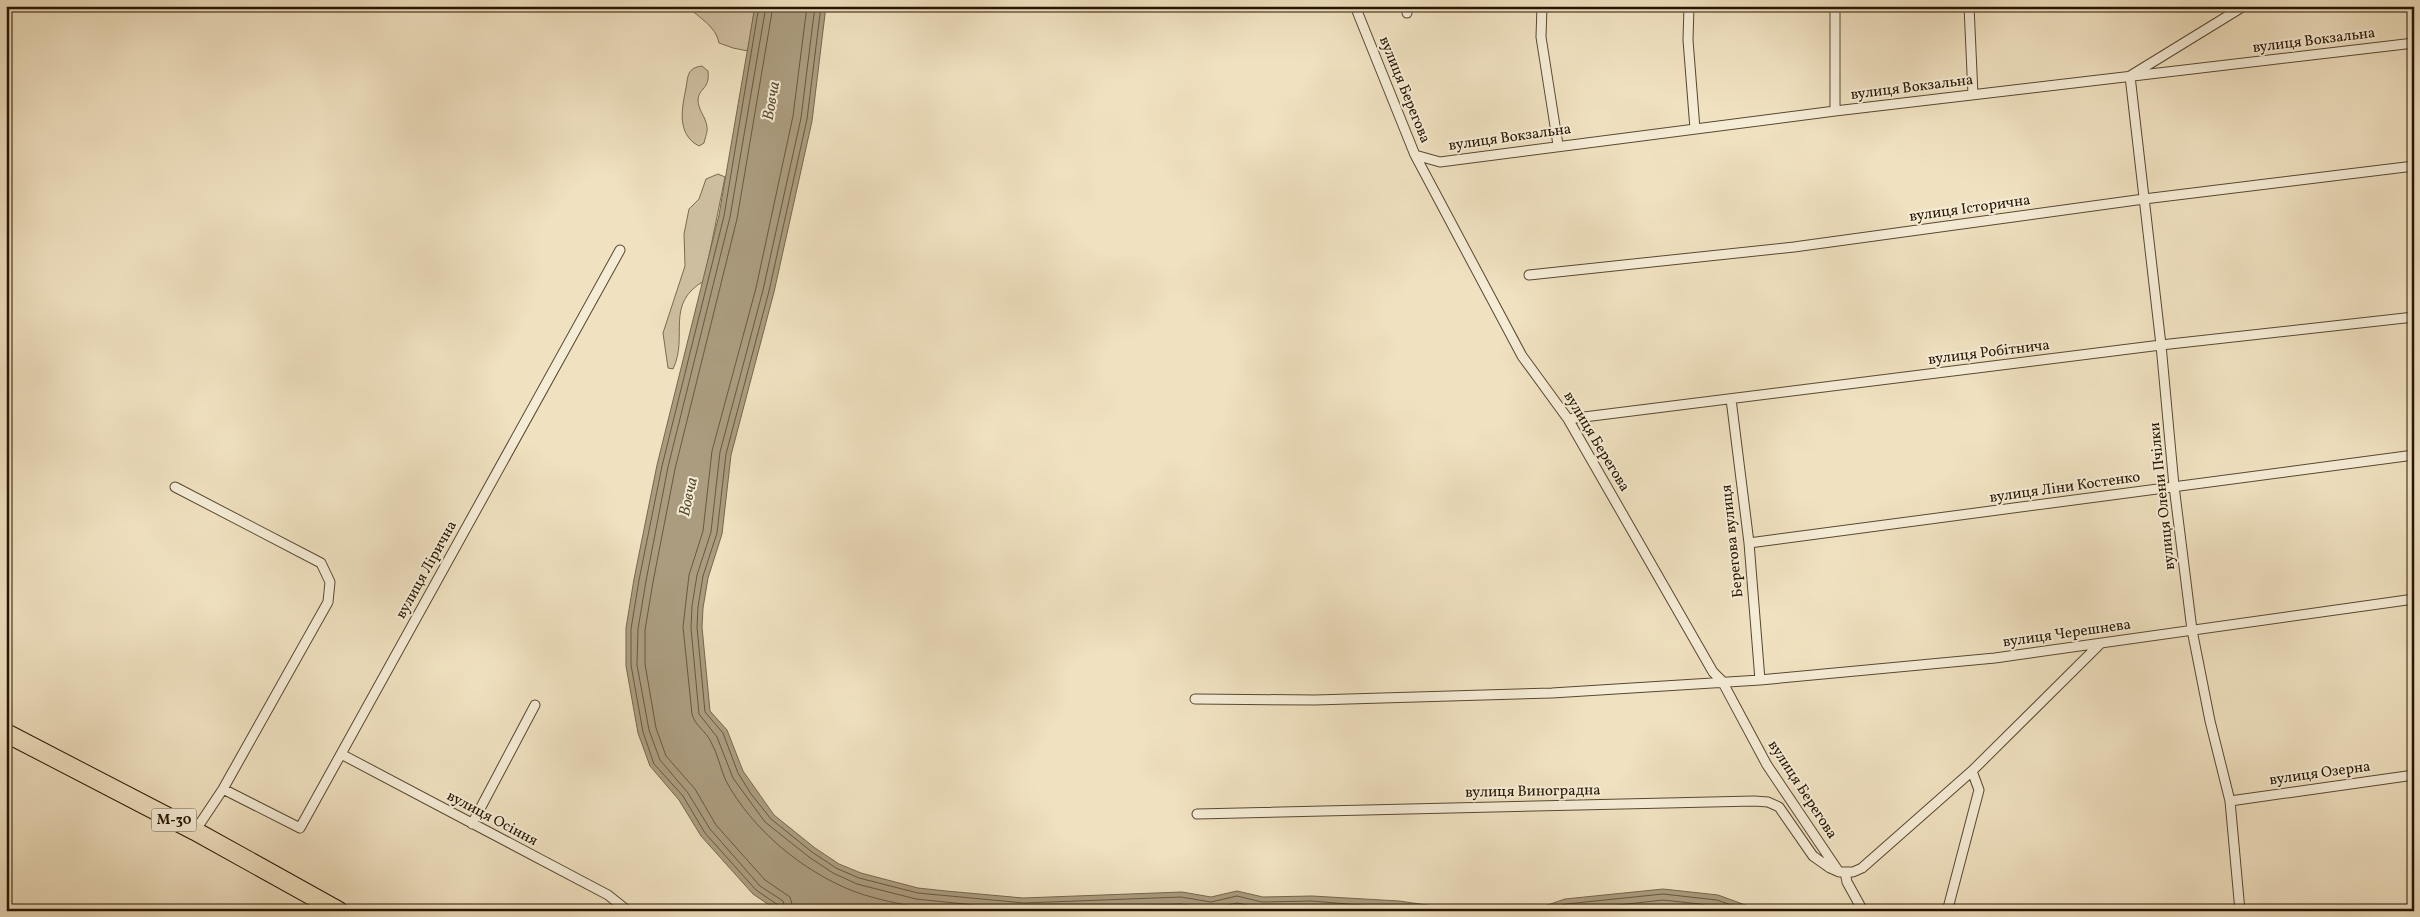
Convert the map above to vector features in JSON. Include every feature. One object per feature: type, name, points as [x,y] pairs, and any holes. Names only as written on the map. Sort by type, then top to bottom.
[{"type":"highway","name":"М-30","points":[[6,733],[195,831],[339,911]]},
{"type":"street","name":"вулиця Берегова","points":[[1355,6],[1415,154],[1522,356],[1568,418],[1713,672],[1722,681],[1768,766],[1842,872],[1863,911]]},
{"type":"street","points":[[1542,6],[1541,36],[1558,145]]},
{"type":"street","points":[[1689,6],[1688,40],[1695,129]]},
{"type":"street","points":[[1835,6],[1835,111]]},
{"type":"street","points":[[1969,6],[1973,95]]},
{"type":"street","points":[[2130,76],[2244,6]]},
{"type":"street","name":"вулиця Вокзальна","points":[[1415,154],[1440,162],[1558,145],[1835,111],[2414,43]]},
{"type":"street","name":"вулиця Олени Пчілки","points":[[2130,76],[2161,345],[2174,486],[2192,630],[2210,720],[2230,801],[2240,911]]},
{"type":"street","name":"вулиця Історична","points":[[1528,275],[1794,246],[2144,199],[2414,166]]},
{"type":"street","name":"вулиця Лірична","points":[[222,789],[300,828],[620,250]]},
{"type":"street","name":"вулиця Робітнича","points":[[1568,418],[1731,400],[2161,345],[2414,317]]},
{"type":"street","name":"Берегова вулиця","points":[[1731,400],[1749,543],[1760,680]]},
{"type":"street","name":"вулиця Ліни Костенко","points":[[1749,543],[2414,455]]},
{"type":"street","points":[[175,487],[320,563],[330,582],[328,602],[222,789],[195,831]]},
{"type":"street","name":"вулиця Черешнева","points":[[1722,681],[1760,680],[1894,668],[2100,644],[2414,599]]},
{"type":"street","points":[[1842,872],[1862,868],[1972,771],[2100,644]]},
{"type":"street","points":[[1195,699],[1315,700],[1538,694],[1722,681]]},
{"type":"street","points":[[472,824],[535,705]]},
{"type":"street","name":"вулиця Осіння","points":[[341,754],[608,895],[628,911]]},
{"type":"street","points":[[1948,908],[1979,790],[1972,771]]},
{"type":"street","name":"вулиця Озерна","points":[[2230,801],[2414,775]]},
{"type":"street","name":"вулиця Виноградна","points":[[1196,814],[1768,802],[1779,807],[1813,856],[1830,868],[1842,872]]},
{"type":"shaded area","points":[[687,6],[755,6],[748,51],[719,43],[711,27]]},
{"type":"shaded area","points":[[702,66],[708,71],[708,77],[698,100],[707,133],[704,143],[699,146],[687,135],[682,120],[682,112],[689,73],[693,69]]},
{"type":"shaded area","points":[[718,174],[725,177],[704,281],[692,290],[685,300],[681,310],[677,357],[673,369],[668,368],[663,333],[685,266],[684,234],[689,209],[699,199],[706,179]]},
{"type":"water","name":"Вовча","points":[[755,6],[826,6],[812,121],[774,292],[731,455],[722,534],[708,578],[703,608],[702,627],[710,711],[727,730],[743,771],[774,815],[815,848],[839,864],[861,873],[918,888],[946,891],[1023,898],[1182,892],[1211,897],[1237,891],[1263,897],[1312,896],[1399,901],[1448,908],[1536,909],[1565,899],[1663,889],[1718,895],[1762,911],[778,911],[753,894],[701,836],[679,800],[650,766],[638,733],[626,666],[626,628],[657,465],[719,215]]},
{"type":"waterway","points":[[916,6],[917,10]]}]
